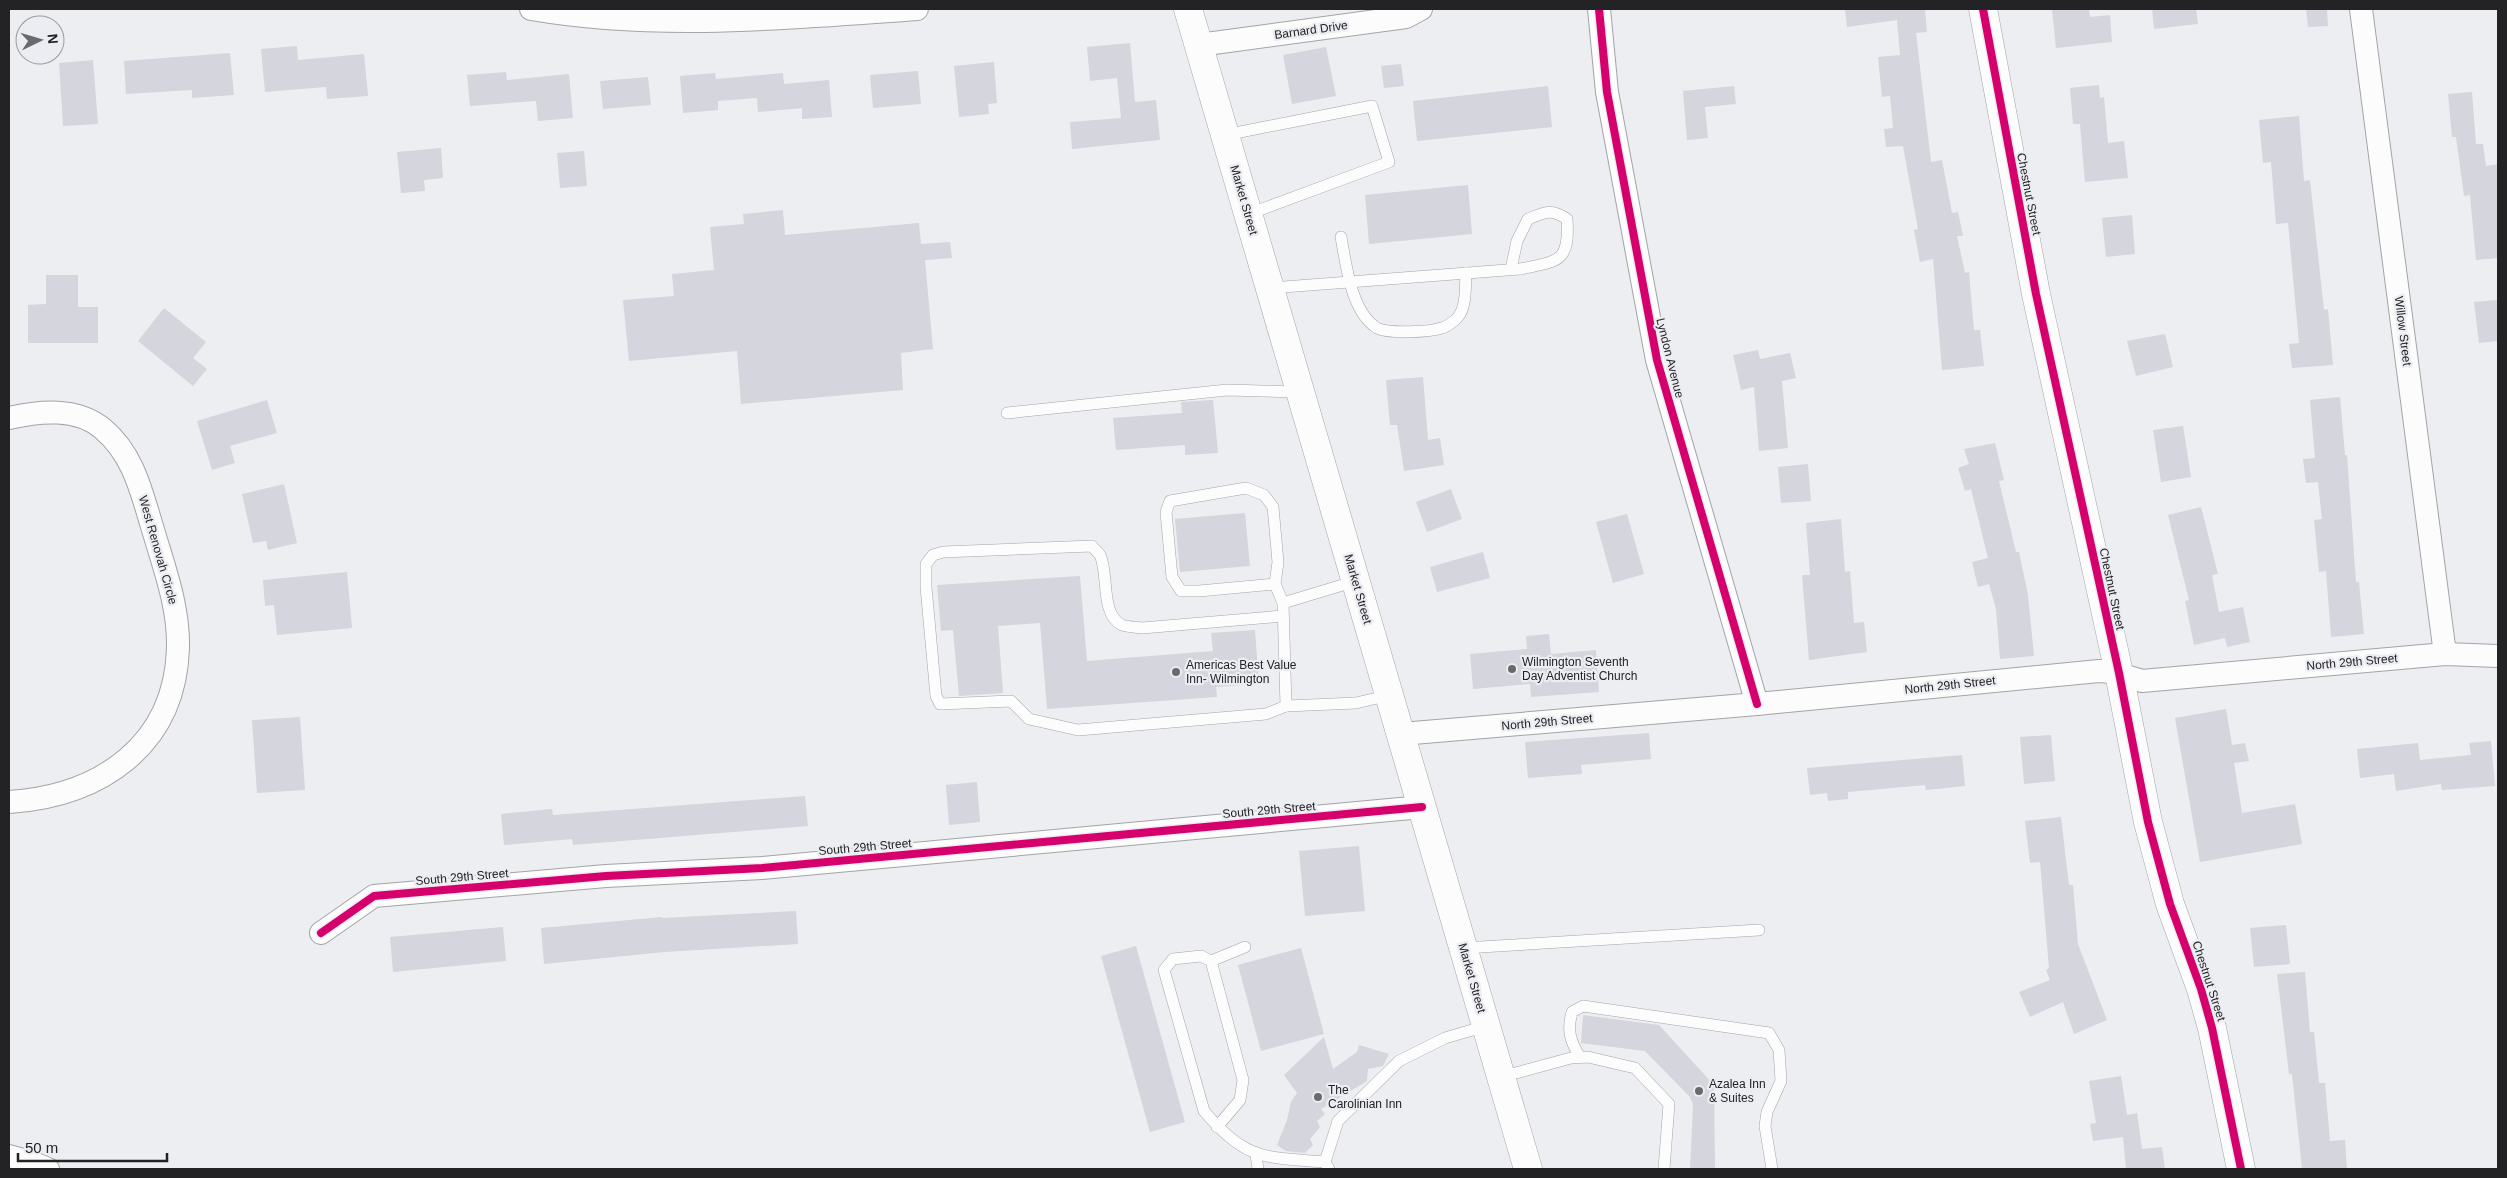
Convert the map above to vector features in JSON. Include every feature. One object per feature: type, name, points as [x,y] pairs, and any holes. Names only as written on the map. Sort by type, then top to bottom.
[{"type":"main road","name":"Market Street","points":[[1188,9],[1528,1169]]},
{"type":"main road","name":"Chestnut Street","points":[[1983,9],[2036,294],[2119,673],[2158,864],[2212,1028],[2241,1169]]},
{"type":"street","points":[[531,9],[610,17],[658,14],[778,19],[917,9]]},
{"type":"street","name":"Barnard Drive","points":[[1199,45],[1406,17],[1421,9]]},
{"type":"street","name":"Lyndon Avenue","points":[[1599,9],[1607,92],[1657,360],[1757,704]]},
{"type":"street","name":"Willow Street","points":[[2361,9],[2445,654]]},
{"type":"street","name":"West Renovah Circle","points":[[9,418],[43,412],[78,416],[102,428],[123,448],[137,480],[175,609],[178,646],[173,685],[152,731],[143,745],[114,770],[84,785],[26,801],[9,802]]},
{"type":"street","name":"North 29th Street","points":[[1401,734],[1757,704],[2099,670],[2119,673],[2142,681],[2445,654],[2498,656]]},
{"type":"street","name":"South 29th Street","points":[[321,933],[374,896],[606,876],[762,868],[1422,807]]},
{"type":"street","points":[[9,1156],[48,1169]]},
{"type":"lane","points":[[1226,136],[1372,106],[1389,162],[1248,214]]},
{"type":"lane","points":[[1270,288],[1511,269],[1554,261],[1564,253],[1568,240],[1567,219],[1557,212],[1545,212],[1528,219],[1517,241],[1511,269]]},
{"type":"lane","points":[[1341,237],[1350,282],[1358,306],[1377,327],[1388,331],[1442,328],[1458,317],[1463,305],[1466,272]]},
{"type":"lane","points":[[1007,413],[1227,390],[1300,392]]},
{"type":"lane","points":[[1275,584],[1199,591],[1182,590],[1172,577],[1166,512],[1170,501],[1246,488],[1264,494],[1273,507],[1278,562],[1275,584],[1282,603],[1286,706]]},
{"type":"lane","points":[[1283,616],[1142,628],[1122,625],[1112,617],[1106,597],[1104,570],[1100,555],[1092,546],[943,552],[933,555],[926,564],[926,587],[936,696],[940,704],[1011,701],[1029,719],[1078,730],[1266,714],[1286,706],[1356,703],[1390,695]]},
{"type":"lane","points":[[1282,603],[1356,581]]},
{"type":"lane","points":[[1464,948],[1760,930]]},
{"type":"lane","points":[[1245,948],[1211,961],[1201,956],[1174,959],[1164,970],[1204,1111],[1232,1141],[1256,1155],[1327,1166],[1338,1121],[1399,1061],[1445,1038],[1486,1026]]},
{"type":"lane","points":[[1211,961],[1243,1080],[1240,1100],[1217,1127]]},
{"type":"lane","points":[[1580,1057],[1571,1043],[1568,1026],[1572,1012],[1583,1006],[1769,1033],[1779,1050],[1780,1081],[1767,1112],[1765,1126],[1772,1169]]},
{"type":"lane","points":[[1501,1077],[1580,1057],[1635,1068],[1670,1104],[1664,1169]]},
{"type":"lane","points":[[1256,1155],[1258,1169]]},
{"type":"building","points":[[1845,9],[1925,9],[1927,32],[1916,33],[1931,162],[1942,160],[1952,213],[1958,212],[1963,236],[1957,236],[1965,273],[1969,272],[1974,330],[1980,330],[1984,366],[1942,370],[1933,259],[1920,262],[1914,230],[1918,229],[1903,146],[1886,147],[1884,129],[1893,128],[1890,96],[1882,97],[1878,57],[1900,55],[1897,20],[1847,27]]},
{"type":"building","points":[[2052,9],[2089,9],[2090,17],[2110,15],[2112,42],[2056,48]]},
{"type":"building","points":[[2152,9],[2196,9],[2198,24],[2154,29]]},
{"type":"building","points":[[2306,9],[2327,9],[2328,26],[2308,27]]},
{"type":"building","points":[[1130,43],[1135,102],[1156,100],[1160,140],[1072,149],[1070,122],[1121,118],[1117,78],[1090,81],[1087,47]]},
{"type":"building","points":[[297,46],[298,60],[364,54],[368,96],[327,99],[326,87],[265,92],[261,49]]},
{"type":"building","points":[[1326,47],[1336,96],[1292,104],[1283,55]]},
{"type":"building","points":[[230,53],[234,95],[192,98],[192,90],[126,94],[124,61]]},
{"type":"building","points":[[93,60],[98,124],[63,126],[59,65],[65,65],[65,62]]},
{"type":"building","points":[[994,62],[997,103],[988,104],[989,114],[959,117],[954,66]]},
{"type":"building","points":[[1401,64],[1404,86],[1384,88],[1381,66]]},
{"type":"building","points":[[918,71],[921,104],[873,108],[870,75]]},
{"type":"building","points":[[506,72],[507,80],[569,74],[573,118],[538,121],[536,101],[470,106],[467,75]]},
{"type":"building","points":[[715,73],[716,79],[783,73],[784,84],[829,80],[832,117],[802,119],[802,108],[758,112],[757,98],[718,101],[718,110],[683,113],[680,76]]},
{"type":"building","points":[[648,77],[651,105],[603,109],[600,81]]},
{"type":"building","points":[[2099,85],[2100,98],[2104,97],[2108,143],[2124,141],[2128,178],[2085,182],[2080,124],[2073,124],[2070,88]]},
{"type":"building","points":[[1548,86],[1552,127],[1417,141],[1413,101]]},
{"type":"building","points":[[1734,86],[1736,104],[1705,107],[1708,138],[1687,140],[1683,91]]},
{"type":"building","points":[[2472,92],[2476,144],[2483,144],[2486,166],[2498,164],[2498,258],[2476,260],[2470,195],[2464,196],[2456,137],[2452,137],[2448,94]]},
{"type":"building","points":[[2299,116],[2304,181],[2310,180],[2324,310],[2328,309],[2333,365],[2292,368],[2289,344],[2299,343],[2288,223],[2276,224],[2271,162],[2263,163],[2259,120]]},
{"type":"building","points":[[441,148],[443,178],[424,180],[425,191],[401,193],[397,152]]},
{"type":"building","points":[[584,151],[587,186],[560,188],[557,153]]},
{"type":"building","points":[[1468,185],[1472,234],[1369,244],[1365,195]]},
{"type":"building","points":[[783,210],[785,235],[919,223],[921,244],[950,242],[952,258],[925,260],[933,349],[901,353],[903,390],[741,404],[737,351],[629,361],[623,300],[674,296],[672,274],[714,270],[710,227],[744,224],[743,214]]},
{"type":"building","points":[[2132,215],[2135,254],[2106,257],[2102,218]]},
{"type":"building","points":[[46,275],[78,275],[78,307],[98,307],[98,343],[28,343],[28,305],[46,304]]},
{"type":"building","points":[[2498,300],[2498,341],[2479,343],[2474,302]]},
{"type":"building","points":[[164,308],[206,342],[193,358],[207,369],[193,386],[138,341]]},
{"type":"building","points":[[2165,334],[2173,367],[2136,376],[2127,341]]},
{"type":"building","points":[[1758,350],[1760,359],[1790,353],[1796,378],[1782,381],[1788,448],[1759,451],[1754,387],[1741,390],[1733,355]]},
{"type":"building","points":[[1423,377],[1428,440],[1440,438],[1444,465],[1404,471],[1397,425],[1390,425],[1386,380]]},
{"type":"building","points":[[2340,397],[2345,455],[2347,455],[2356,582],[2359,582],[2364,634],[2331,637],[2326,571],[2319,572],[2314,520],[2322,519],[2318,482],[2306,483],[2303,459],[2315,458],[2310,400]]},
{"type":"building","points":[[267,400],[277,433],[230,446],[235,463],[212,470],[197,421]]},
{"type":"building","points":[[1213,400],[1218,453],[1185,455],[1185,445],[1116,450],[1113,418],[1182,413],[1181,402]]},
{"type":"building","points":[[2183,426],[2191,477],[2161,482],[2153,430]]},
{"type":"building","points":[[1995,443],[2004,480],[1999,481],[2016,552],[2019,552],[2028,595],[2034,656],[2000,659],[1996,609],[1989,584],[1978,587],[1972,562],[1988,558],[1971,489],[1965,491],[1958,468],[1969,464],[1964,449]]},
{"type":"building","points":[[1808,464],[1811,501],[1781,503],[1778,467]]},
{"type":"building","points":[[284,484],[297,543],[268,550],[266,541],[253,543],[242,494]]},
{"type":"building","points":[[1451,489],[1462,519],[1427,532],[1416,502]]},
{"type":"building","points":[[2201,507],[2218,574],[2212,575],[2219,612],[2243,607],[2250,642],[2227,647],[2225,638],[2194,645],[2185,601],[2189,600],[2168,515]]},
{"type":"building","points":[[1245,513],[1250,566],[1180,572],[1175,519]]},
{"type":"building","points":[[1627,514],[1644,574],[1613,583],[1596,522]]},
{"type":"building","points":[[1841,519],[1845,572],[1850,571],[1854,623],[1864,622],[1867,652],[1809,660],[1802,575],[1810,575],[1806,523]]},
{"type":"building","points":[[1483,552],[1490,578],[1437,592],[1430,567]]},
{"type":"building","points":[[347,572],[352,628],[277,635],[274,605],[265,606],[263,580]]},
{"type":"building","points":[[1080,576],[1087,661],[1213,651],[1211,633],[1255,630],[1259,684],[1216,687],[1217,697],[1047,709],[1040,623],[998,626],[1003,693],[959,696],[953,630],[941,631],[937,585]]},
{"type":"building","name":"Wilmington Seventh Day Adventist Church","points":[[1549,634],[1551,654],[1596,650],[1599,692],[1531,697],[1530,684],[1473,689],[1470,654],[1527,649],[1526,636]]},
{"type":"building","points":[[2226,709],[2232,745],[2245,743],[2249,761],[2234,763],[2242,813],[2295,804],[2302,844],[2200,862],[2175,718]]},
{"type":"building","points":[[300,717],[305,790],[257,793],[252,720]]},
{"type":"building","points":[[1649,733],[1651,759],[1581,765],[1582,774],[1528,778],[1525,742]]},
{"type":"building","points":[[2051,735],[2055,781],[2024,784],[2020,737]]},
{"type":"building","points":[[2491,741],[2495,786],[2442,790],[2441,784],[2396,791],[2394,774],[2360,778],[2357,749],[2418,743],[2420,760],[2471,755],[2469,743]]},
{"type":"building","points":[[1962,755],[1965,786],[1926,790],[1925,785],[1848,792],[1848,799],[1828,801],[1827,793],[1810,795],[1807,768]]},
{"type":"building","points":[[977,782],[980,822],[949,825],[946,785]]},
{"type":"building","points":[[805,796],[808,826],[573,845],[572,839],[504,845],[501,814],[552,809],[553,815]]},
{"type":"building","points":[[2061,817],[2069,885],[2073,885],[2078,944],[2107,1020],[2074,1034],[2063,1002],[2030,1017],[2019,992],[2050,980],[2046,970],[2049,968],[2040,862],[2030,863],[2025,821]]},
{"type":"building","points":[[1359,846],[1365,911],[1305,916],[1299,851]]},
{"type":"building","points":[[796,911],[798,944],[665,952],[544,964],[541,928],[662,917]]},
{"type":"building","points":[[2286,925],[2290,964],[2254,967],[2250,928]]},
{"type":"building","points":[[503,927],[506,961],[393,972],[390,937]]},
{"type":"building","points":[[1136,946],[1185,1122],[1150,1132],[1101,956]]},
{"type":"building","points":[[1301,948],[1324,1034],[1261,1051],[1238,965]]},
{"type":"building","points":[[2305,972],[2310,1032],[2314,1032],[2319,1083],[2325,1083],[2330,1141],[2345,1140],[2347,1169],[2302,1169],[2292,1074],[2289,1074],[2277,974]]},
{"type":"building","name":"Azalea Inn & Suites","points":[[1583,1015],[1659,1025],[1714,1085],[1715,1169],[1690,1169],[1693,1105],[1690,1097],[1645,1051],[1581,1043]]},
{"type":"building","name":"The Carolinian Inn","points":[[1324,1037],[1333,1069],[1357,1052],[1359,1045],[1389,1054],[1383,1066],[1368,1069],[1367,1081],[1321,1109],[1325,1114],[1317,1121],[1320,1127],[1310,1139],[1313,1145],[1305,1153],[1286,1151],[1277,1145],[1287,1120],[1291,1102],[1297,1093],[1284,1075]]},
{"type":"building","points":[[2121,1076],[2127,1115],[2137,1113],[2142,1149],[2162,1147],[2165,1169],[2126,1169],[2123,1137],[2093,1141],[2090,1124],[2096,1123],[2089,1081]]},
{"type":"cycle path","points":[[1599,9],[1607,92],[1657,360],[1757,704]]},
{"type":"cycle path","points":[[1983,9],[2036,294],[2119,673],[2148,822],[2170,904],[2201,989],[2212,1028],[2241,1169]]},
{"type":"cycle path","points":[[321,933],[374,896],[606,876],[762,868],[1422,807]]},
{"type":"place","name":"Wilmington Seventh Day Adventist Church","points":[[1512,669]]},
{"type":"place","name":"Americas Best Value Inn- Wilmington","points":[[1176,672]]},
{"type":"place","name":"Azalea Inn & Suites","points":[[1699,1091]]},
{"type":"place","name":"The Carolinian Inn","points":[[1318,1097]]}]
